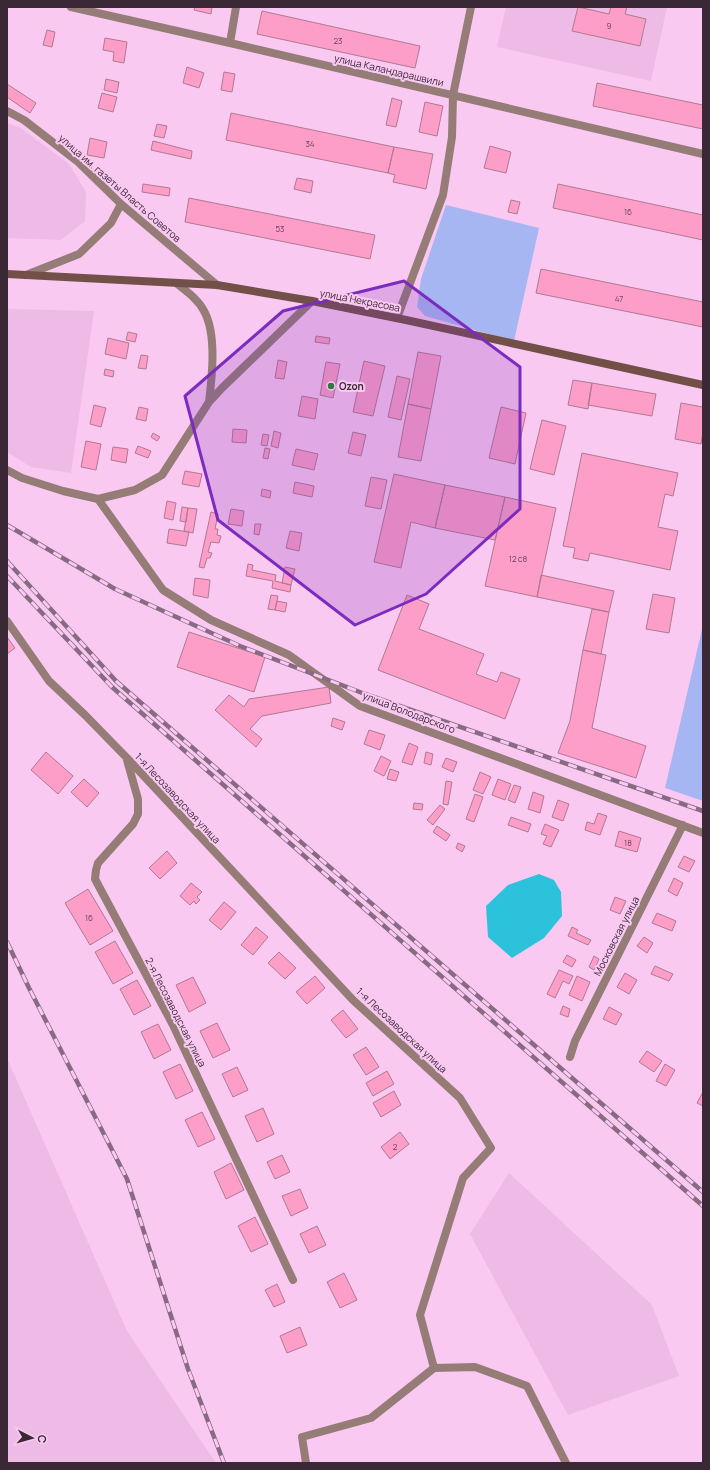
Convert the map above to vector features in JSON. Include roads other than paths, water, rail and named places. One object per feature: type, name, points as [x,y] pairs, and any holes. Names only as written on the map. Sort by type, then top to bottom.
[{"type":"main road","name":"улица Некрасова","points":[[7,274],[217,285],[312,301],[397,318],[703,385]]},
{"type":"street","name":"улица Каландарашвили","points":[[71,7],[703,154]]},
{"type":"street","points":[[230,43],[236,7]]},
{"type":"street","points":[[397,318],[443,195],[452,137],[453,95],[471,7]]},
{"type":"street","name":"улица им. газеты Власть Советов","points":[[7,111],[24,120],[77,161],[121,204],[217,285]]},
{"type":"street","points":[[26,275],[79,254],[111,223],[121,204]]},
{"type":"street","points":[[176,283],[194,297],[205,311],[211,332],[212,376],[209,402]]},
{"type":"street","points":[[7,470],[22,478],[63,491],[98,499],[136,490],[162,475],[209,402],[312,301]]},
{"type":"street","name":"улица Володарского","points":[[98,499],[163,590],[211,620],[289,655],[360,706],[703,833]]},
{"type":"street","name":"1-я Лесозаводская улица","points":[[7,621],[49,681],[127,758],[353,1000],[460,1098],[491,1148],[463,1178],[420,1315],[434,1368]]},
{"type":"street","name":"2-я Лесозаводская улица","points":[[127,758],[138,799],[138,814],[133,824],[98,863],[95,879],[173,1025],[294,1280]]},
{"type":"street","name":"Московская улица","points":[[570,1057],[575,1041],[684,825]]},
{"type":"street","points":[[306,1463],[302,1437],[371,1418],[434,1368],[475,1367],[527,1386],[566,1463]]},
{"type":"railway","points":[[7,525],[115,589],[240,646],[365,694],[703,811]]},
{"type":"railway","points":[[7,561],[116,681],[703,1192]]},
{"type":"railway","points":[[7,576],[112,687],[703,1206]]},
{"type":"railway","points":[[7,942],[127,1179],[188,1369],[224,1463]]},
{"type":"place","name":"Ozon","points":[[331,386]]}]
